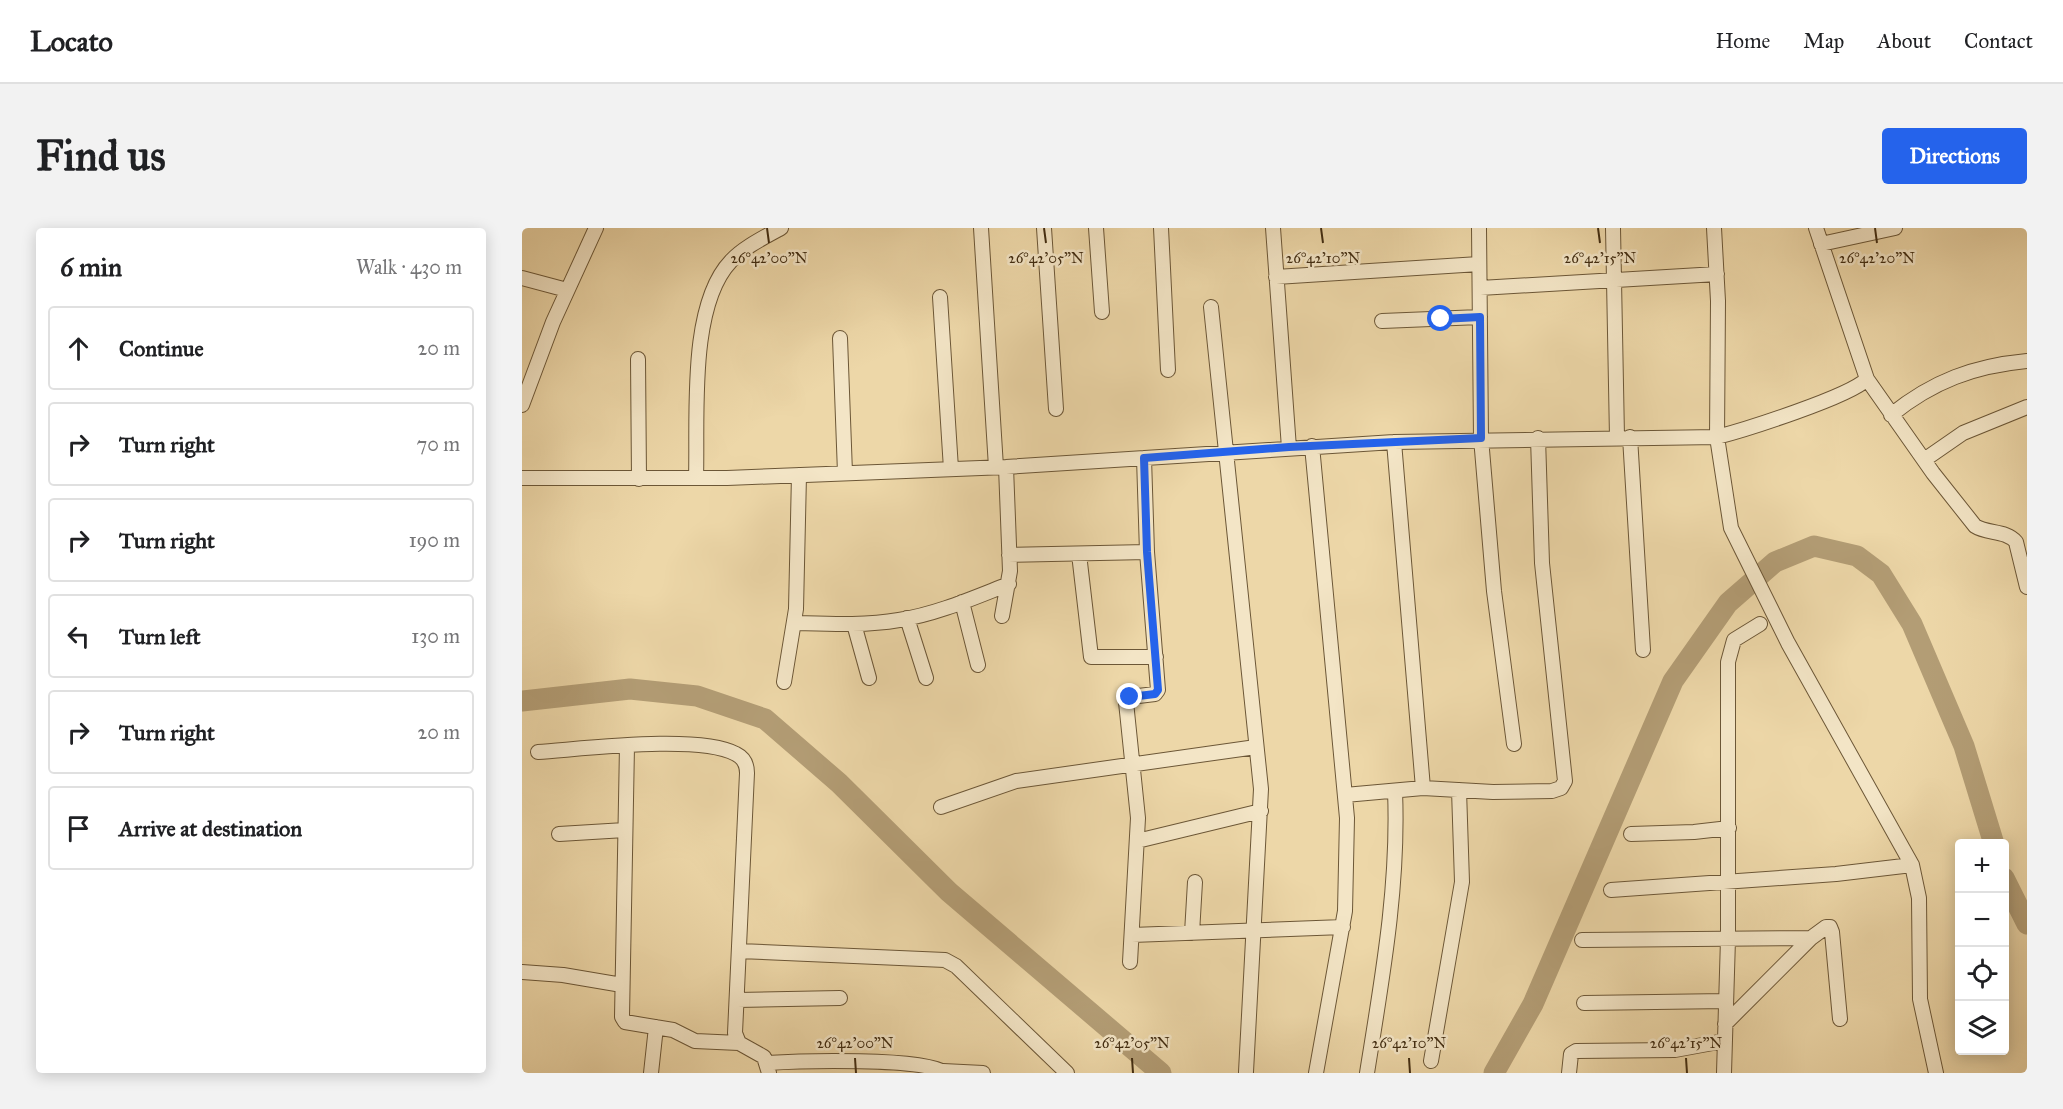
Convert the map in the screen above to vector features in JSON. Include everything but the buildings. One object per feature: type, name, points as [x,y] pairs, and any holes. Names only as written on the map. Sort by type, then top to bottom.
[{"type":"street","points":[[522,405],[524,391],[596,228]]},
{"type":"street","points":[[696,478],[702,323],[713,286],[731,260],[781,228]]},
{"type":"street","points":[[981,228],[1010,555],[1009,584],[1002,616]]},
{"type":"street","points":[[1044,228],[1056,409]]},
{"type":"street","points":[[1096,228],[1102,312]]},
{"type":"street","points":[[1161,228],[1168,370]]},
{"type":"street","points":[[1274,228],[1289,447]]},
{"type":"street","points":[[1479,228],[1481,438],[1494,591],[1514,744]]},
{"type":"street","points":[[1613,228],[1623,437],[1643,650]]},
{"type":"street","points":[[1714,228],[1717,274],[1717,437],[1726,508],[1738,545],[1788,643],[1912,865],[1919,898],[1921,1007],[1936,1073]]},
{"type":"street","points":[[1816,228],[1867,380],[1975,526],[1983,531],[2005,534],[2016,542],[2027,587]]},
{"type":"street","points":[[1821,244],[1895,228]]},
{"type":"street","points":[[1276,277],[1479,264]]},
{"type":"street","points":[[1480,288],[1717,274]]},
{"type":"street","points":[[522,278],[567,290]]},
{"type":"street","points":[[940,297],[951,469]]},
{"type":"street","points":[[1211,307],[1261,789],[1246,1072]]},
{"type":"street","points":[[1382,321],[1480,317]]},
{"type":"street","points":[[840,338],[845,473]]},
{"type":"street","points":[[638,359],[639,478]]},
{"type":"street","points":[[1891,415],[1938,382],[1960,374],[2027,361]]},
{"type":"street","points":[[522,478],[696,478],[1001,467],[1289,447],[1481,438],[1717,437],[1739,432],[1803,408],[1867,380]]},
{"type":"street","points":[[1924,460],[1964,433],[2027,407]]},
{"type":"street","points":[[1345,795],[1423,788],[1552,791],[1561,788],[1565,781],[1542,563],[1538,438]]},
{"type":"street","points":[[1394,442],[1423,788]]},
{"type":"street","points":[[1312,446],[1345,795],[1348,874],[1342,927],[1317,1073]]},
{"type":"street","points":[[1130,962],[1137,841],[1134,764],[1126,702],[1130,697],[1158,693],[1147,552],[1144,458]]},
{"type":"street","points":[[784,681],[794,623],[798,561],[799,475]]},
{"type":"street","points":[[1010,555],[1147,552]]},
{"type":"street","points":[[1079,554],[1091,657],[1156,657]]},
{"type":"street","points":[[794,623],[854,624],[907,618],[962,602],[1009,584]]},
{"type":"street","points":[[962,602],[978,665]]},
{"type":"street","points":[[907,618],[926,678]]},
{"type":"street","points":[[854,624],[868,678]]},
{"type":"street","points":[[1724,1073],[1729,828],[1726,719],[1730,650],[1734,640],[1742,633],[1760,624]]},
{"type":"street","points":[[538,752],[679,744],[723,749],[738,755],[744,761],[747,773],[735,1033],[739,1043]]},
{"type":"street","points":[[627,746],[623,1020],[679,1032],[695,1041],[739,1043],[758,1053],[768,1068],[844,1061],[890,1063],[944,1072],[983,1073]]},
{"type":"street","points":[[941,807],[1016,781],[1256,747]]},
{"type":"street","points":[[1366,1073],[1394,888],[1395,790]]},
{"type":"street","points":[[1431,1061],[1462,882],[1459,790]]},
{"type":"street","points":[[1137,841],[1261,811]]},
{"type":"street","points":[[1631,834],[1694,832],[1729,828]]},
{"type":"street","points":[[559,834],[625,830]]},
{"type":"street","points":[[1611,890],[1912,865]]},
{"type":"street","points":[[1192,933],[1195,882]]},
{"type":"street","points":[[1132,935],[1342,927]]},
{"type":"street","points":[[1725,1024],[1811,938],[1826,927],[1830,927],[1833,932],[1840,1019]]},
{"type":"street","points":[[1582,940],[1811,938]]},
{"type":"street","points":[[739,951],[900,956],[945,960],[956,966],[1060,1070]]},
{"type":"street","points":[[522,972],[563,975],[622,985]]},
{"type":"street","points":[[737,1000],[840,998]]},
{"type":"street","points":[[1584,1003],[1726,1001]]},
{"type":"street","points":[[651,1073],[656,1027]]},
{"type":"street","points":[[1569,1073],[1571,1054],[1576,1051],[1675,1050],[1724,1041]]},
{"type":"waterway","points":[[1494,1073],[1533,1004],[1673,681],[1728,603],[1775,562],[1814,546],[1857,556],[1881,574],[1912,624],[1964,746],[1992,839]]},
{"type":"waterway","points":[[522,701],[630,689],[697,696],[765,719],[839,783],[949,892],[1161,1073]]},
{"type":"waterway","points":[[2009,888],[2027,924]]},
{"type":"route","points":[[1130,697],[1158,693],[1147,552],[1144,458],[1289,447],[1481,438],[1480,317],[1441,319]]}]
